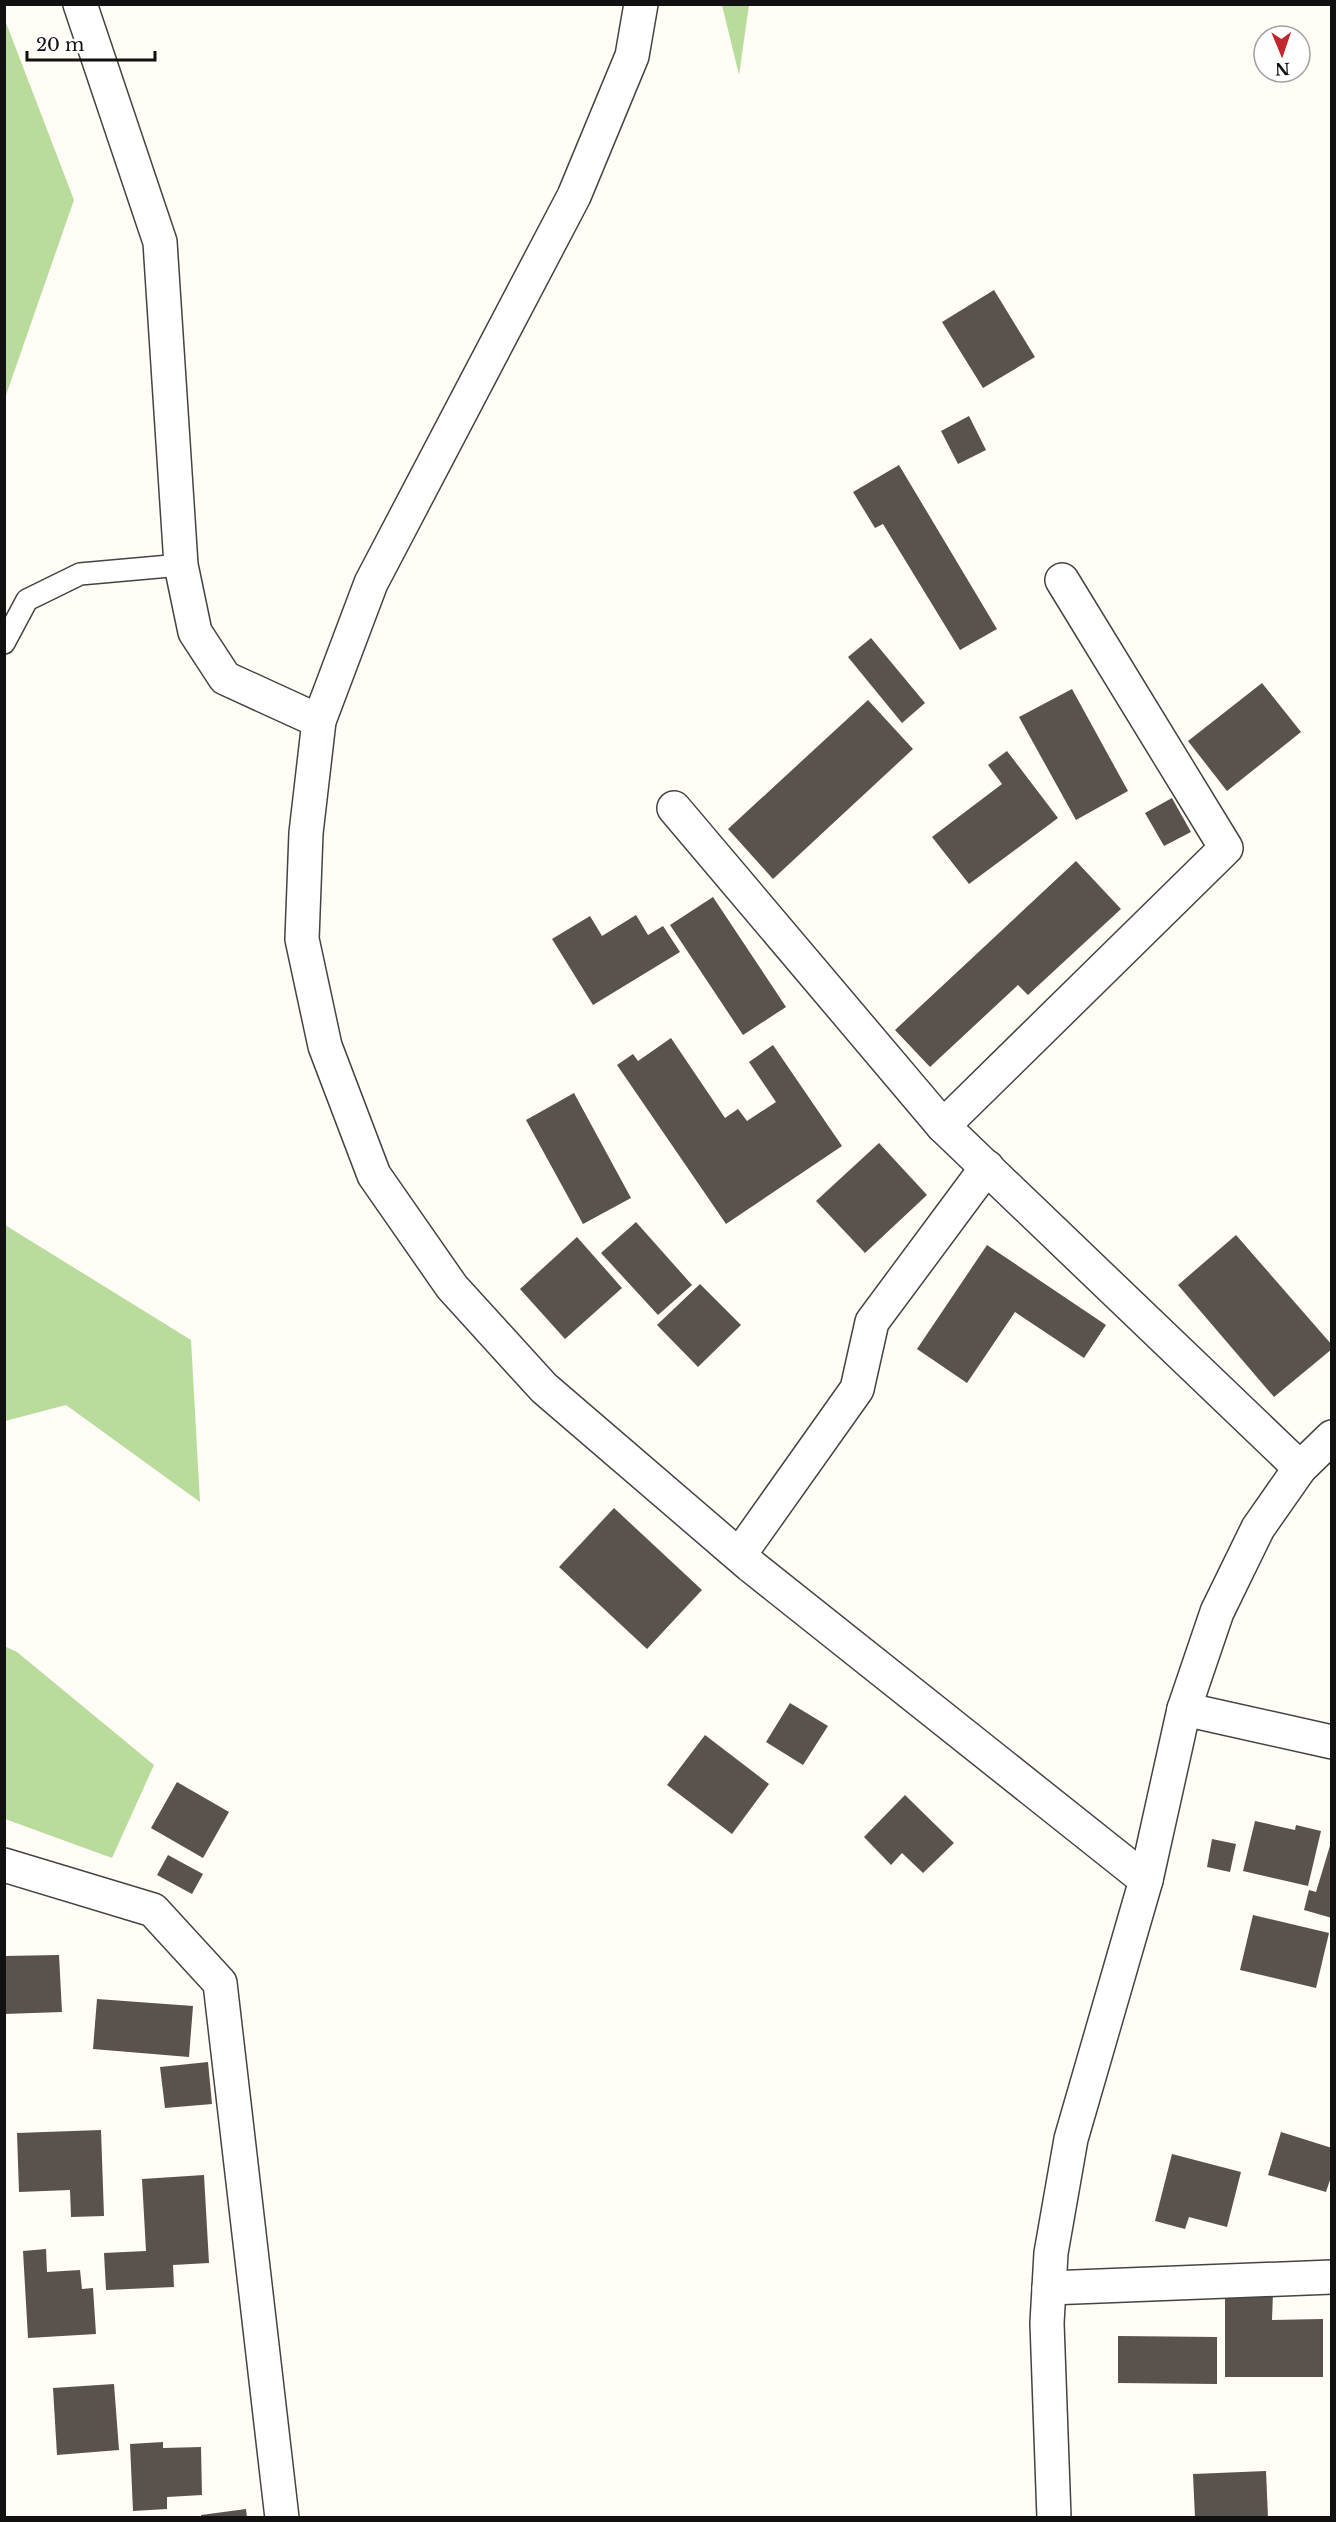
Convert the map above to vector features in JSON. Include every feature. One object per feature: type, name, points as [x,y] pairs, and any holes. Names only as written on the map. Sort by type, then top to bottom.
[{"type":"street","points":[[80,4],[160,242],[181,565],[195,632],[225,678],[319,721]]},
{"type":"street","points":[[641,4],[632,56],[574,196],[371,583],[319,721],[306,833],[302,939],[325,1046],[374,1175],[453,1287],[544,1388],[740,1554],[1146,1880]]},
{"type":"street","points":[[944,1126],[1226,848],[1062,580]]},
{"type":"street","points":[[674,808],[944,1126],[1300,1468]]},
{"type":"street","points":[[740,1554],[857,1389],[872,1322],[987,1167]]},
{"type":"street","points":[[1054,2517],[1047,2323],[1051,2253],[1071,2139],[1146,1880],[1184,1709],[1217,1612],[1258,1528],[1300,1468],[1332,1437]]},
{"type":"street","points":[[1184,1709],[1332,1742]]},
{"type":"street","points":[[4,1865],[153,1910],[220,1983],[282,2517]]},
{"type":"street","points":[[1049,2288],[1332,2277]]},
{"type":"lane","points":[[4,643],[27,600],[81,574],[181,565]]},
{"type":"green space","points":[[722,5],[749,5],[739,75]]},
{"type":"green space","points":[[5,20],[74,200],[5,398]]},
{"type":"green space","points":[[5,1225],[191,1340],[200,1502],[66,1405],[5,1421]]},
{"type":"green space","points":[[4,1646],[17,1652],[154,1765],[112,1858],[5,1819]]},
{"type":"building","points":[[994,290],[1035,357],[983,388],[942,322]]},
{"type":"building","points":[[969,416],[986,450],[958,464],[941,431]]},
{"type":"building","points":[[899,465],[997,629],[960,650],[883,524],[875,528],[853,492]]},
{"type":"building","points":[[871,638],[925,703],[902,723],[848,657]]},
{"type":"building","points":[[1262,683],[1301,732],[1227,791],[1188,741]]},
{"type":"building","points":[[1072,689],[1128,791],[1076,820],[1019,717]]},
{"type":"building","points":[[868,700],[913,749],[773,879],[728,829]]},
{"type":"building","points":[[1007,751],[1058,818],[969,884],[932,837],[1002,784],[988,765]]},
{"type":"building","points":[[1172,798],[1191,832],[1164,846],[1145,813]]},
{"type":"building","points":[[1076,861],[1121,909],[1028,995],[1018,985],[930,1067],[895,1030]]},
{"type":"building","points":[[713,897],[786,1007],[743,1035],[670,925]]},
{"type":"building","points":[[636,915],[648,935],[663,926],[680,952],[593,1005],[552,939],[590,916],[602,936]]},
{"type":"building","points":[[671,1038],[725,1118],[738,1109],[747,1121],[776,1102],[749,1062],[773,1045],[842,1146],[726,1224],[617,1065],[633,1054],[638,1061]]},
{"type":"building","points":[[574,1093],[631,1198],[583,1224],[526,1120]]},
{"type":"building","points":[[879,1143],[927,1195],[865,1253],[816,1201]]},
{"type":"building","points":[[636,1222],[692,1285],[658,1315],[601,1253]]},
{"type":"building","points":[[1236,1235],[1332,1345],[1332,1349],[1274,1397],[1178,1285]]},
{"type":"building","points":[[577,1237],[622,1288],[565,1339],[520,1289]]},
{"type":"building","points":[[987,1245],[1106,1325],[1084,1358],[1015,1312],[967,1383],[917,1349]]},
{"type":"building","points":[[700,1284],[741,1325],[698,1367],[657,1325]]},
{"type":"building","points":[[614,1508],[702,1590],[647,1649],[559,1567]]},
{"type":"building","points":[[790,1703],[828,1726],[803,1765],[766,1742]]},
{"type":"building","points":[[705,1735],[769,1784],[732,1834],[667,1785]]},
{"type":"building","points":[[177,1782],[229,1812],[203,1858],[151,1828]]},
{"type":"building","points":[[905,1795],[954,1843],[923,1873],[902,1853],[891,1865],[864,1837]]},
{"type":"building","points":[[1255,1821],[1295,1830],[1296,1825],[1321,1831],[1308,1886],[1243,1871]]},
{"type":"building","points":[[1212,1839],[1236,1844],[1230,1872],[1207,1867]]},
{"type":"building","points":[[1332,1839],[1332,1918],[1304,1910],[1309,1890],[1316,1892]]},
{"type":"building","points":[[168,1855],[203,1874],[192,1894],[157,1875]]},
{"type":"building","points":[[1253,1915],[1329,1933],[1316,1988],[1240,1970]]},
{"type":"building","points":[[59,1955],[62,2012],[4,2014],[4,1956]]},
{"type":"building","points":[[97,1999],[193,2006],[189,2057],[93,2049]]},
{"type":"building","points":[[208,2062],[212,2104],[165,2108],[160,2067]]},
{"type":"building","points":[[101,2130],[104,2216],[71,2217],[70,2190],[19,2192],[17,2133]]},
{"type":"building","points":[[1281,2132],[1332,2148],[1332,2174],[1326,2192],[1268,2175]]},
{"type":"building","points":[[1172,2154],[1241,2172],[1227,2227],[1189,2217],[1185,2229],[1155,2221]]},
{"type":"building","points":[[204,2175],[209,2263],[173,2265],[174,2287],[106,2290],[104,2253],[146,2251],[142,2179]]},
{"type":"building","points":[[46,2249],[47,2272],[80,2270],[82,2289],[93,2288],[96,2334],[28,2338],[23,2251]]},
{"type":"building","points":[[1225,2292],[1273,2292],[1272,2320],[1323,2319],[1323,2377],[1225,2377]]},
{"type":"building","points":[[1118,2336],[1217,2337],[1217,2384],[1118,2383]]},
{"type":"building","points":[[114,2384],[119,2450],[57,2455],[53,2388]]},
{"type":"building","points":[[163,2442],[163,2448],[201,2447],[202,2495],[167,2497],[167,2509],[133,2511],[130,2444]]},
{"type":"building","points":[[1266,2471],[1268,2518],[1195,2518],[1193,2474]]},
{"type":"building","points":[[246,2509],[247,2518],[201,2518],[201,2515]]}]
